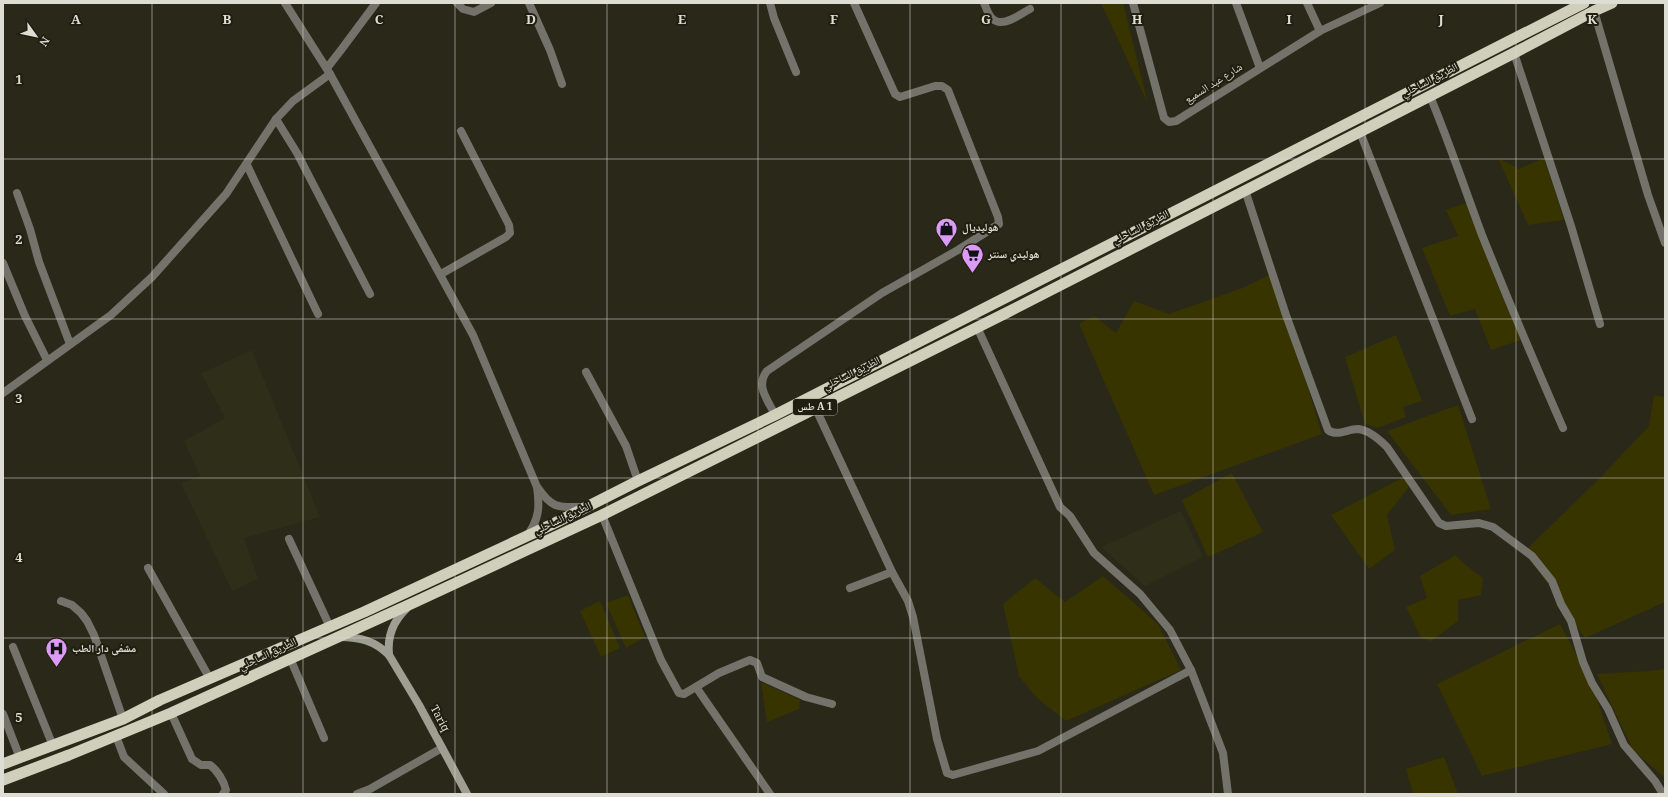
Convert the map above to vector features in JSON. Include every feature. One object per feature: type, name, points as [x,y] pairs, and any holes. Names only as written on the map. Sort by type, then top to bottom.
[{"type":"highway","name":"الطريق الساحلي","points":[[3,764],[123,719],[160,700],[330,627],[527,537],[638,481],[776,415],[1584,3]]},
{"type":"highway","name":"الطريق الساحلي","points":[[3,780],[171,713],[290,658],[338,638],[602,515],[977,327],[1612,3]]},
{"type":"main road","points":[[390,655],[388,647],[391,630],[400,615],[413,603]]},
{"type":"main road","points":[[338,638],[358,638],[367,640],[390,655]]},
{"type":"main road","name":"Tariq","points":[[390,655],[467,794]]},
{"type":"street","points":[[3,393],[47,360],[87,334],[111,315],[152,277],[226,194],[247,165],[276,119],[293,101],[329,71],[341,50],[376,3]]},
{"type":"street","points":[[457,3],[463,9],[474,12],[491,3]]},
{"type":"street","points":[[529,3],[550,50],[562,84]]},
{"type":"street","points":[[770,3],[774,18],[796,72]]},
{"type":"street","points":[[776,415],[762,387],[762,378],[767,371],[882,293],[958,250],[999,224],[998,217],[948,90],[942,86],[935,86],[900,97],[895,94],[854,3]]},
{"type":"street","points":[[984,3],[990,16],[996,21],[1005,22],[1030,9]]},
{"type":"street","name":"شارع عبد السميع","points":[[1133,3],[1164,118],[1169,122],[1176,121],[1320,31],[1380,3]]},
{"type":"street","points":[[1236,3],[1260,68]]},
{"type":"street","points":[[1307,3],[1320,31]]},
{"type":"street","points":[[286,4],[329,71],[473,335],[537,487],[547,499],[556,506],[586,507]]},
{"type":"street","points":[[1594,11],[1648,195],[1665,243]]},
{"type":"street","points":[[1514,53],[1571,226],[1600,324]]},
{"type":"street","points":[[1430,96],[1501,281],[1562,428]]},
{"type":"street","points":[[276,119],[297,153],[370,294]]},
{"type":"street","points":[[441,274],[506,237],[510,233],[509,225],[461,131]]},
{"type":"street","points":[[1360,132],[1472,419]]},
{"type":"street","points":[[247,165],[318,314]]},
{"type":"street","points":[[1245,190],[1286,315],[1328,430],[1336,434],[1359,429],[1373,435],[1381,441],[1387,447],[1439,523],[1446,526],[1479,522],[1493,527],[1532,556],[1552,581],[1561,604],[1571,621],[1583,662],[1592,683],[1608,709],[1624,746],[1655,781],[1663,794]]},
{"type":"street","points":[[17,193],[30,228],[39,262],[70,344]]},
{"type":"street","points":[[3,263],[25,316],[47,360]]},
{"type":"street","points":[[977,327],[1060,507],[1070,516],[1094,553],[1140,594],[1170,630],[1191,670],[1223,753],[1228,794]]},
{"type":"street","points":[[586,372],[626,446],[638,481]]},
{"type":"street","points":[[815,407],[892,572],[908,601],[913,617],[937,739],[947,773],[953,775],[1038,751],[1191,670]]},
{"type":"street","points":[[527,537],[535,523],[538,512],[537,487]]},
{"type":"street","points":[[602,515],[661,660],[677,690],[681,694],[736,665],[750,660],[755,661],[762,677],[806,697],[832,704]]},
{"type":"street","points":[[289,539],[330,627]]},
{"type":"street","points":[[148,568],[210,679]]},
{"type":"street","points":[[850,588],[892,572]]},
{"type":"street","points":[[61,601],[72,605],[87,621],[94,635],[123,719]]},
{"type":"street","points":[[13,647],[53,746]]},
{"type":"street","points":[[290,658],[324,738]]},
{"type":"street","points":[[696,687],[770,794]]},
{"type":"street","points":[[171,713],[192,759],[201,765],[210,765],[216,770],[226,787],[223,794]]},
{"type":"street","points":[[3,714],[20,758]]},
{"type":"street","points":[[116,736],[124,757],[164,794]]},
{"type":"street","points":[[357,794],[370,789],[442,748]]},
{"type":"shaded area","points":[[1101,3],[1123,3],[1148,104]]},
{"type":"shaded area","points":[[1498,158],[1519,169],[1544,158],[1564,220],[1528,225]]},
{"type":"shaded area","points":[[1466,203],[1521,340],[1491,350],[1475,309],[1450,316],[1422,248],[1458,236],[1446,210]]},
{"type":"shaded area","points":[[1273,273],[1322,434],[1154,495],[1079,324],[1094,316],[1116,333],[1134,301],[1169,314],[1245,287]]},
{"type":"shaded area","points":[[1396,335],[1422,401],[1403,407],[1406,417],[1378,428],[1365,424],[1345,357]]},
{"type":"shaded area","points":[[252,350],[320,517],[244,538],[258,578],[232,591],[181,483],[200,476],[184,441],[225,418],[201,373]]},
{"type":"shaded area","points":[[1654,395],[1665,397],[1665,602],[1585,638],[1525,551],[1600,478],[1649,426]]},
{"type":"shaded area","points":[[1458,405],[1491,509],[1451,515],[1387,431]]},
{"type":"shaded area","points":[[1232,473],[1263,532],[1208,557],[1182,500]]},
{"type":"shaded area","points":[[1406,476],[1409,487],[1387,515],[1395,550],[1369,569],[1331,515]]},
{"type":"shaded area","points":[[1181,511],[1203,557],[1145,586],[1101,547]]},
{"type":"shaded area","points":[[1456,555],[1463,563],[1483,578],[1481,595],[1458,600],[1458,621],[1431,641],[1421,638],[1406,607],[1427,598],[1420,576]]},
{"type":"shaded area","points":[[1103,576],[1158,624],[1181,670],[1066,721],[1037,698],[1019,676],[1003,604],[1035,578],[1065,602]]},
{"type":"shaded area","points":[[628,595],[645,637],[626,648],[606,603]]},
{"type":"shaded area","points":[[600,601],[620,648],[601,657],[580,611]]},
{"type":"shaded area","points":[[1560,624],[1592,684],[1612,744],[1482,776],[1437,684]]},
{"type":"shaded area","points":[[1665,669],[1665,778],[1633,750],[1597,674]]},
{"type":"shaded area","points":[[761,682],[800,700],[799,709],[767,722]]},
{"type":"shaded area","points":[[1444,757],[1458,794],[1413,794],[1406,769]]},
{"type":"place","name":"هوليديال","points":[[946,248]]},
{"type":"place","name":"هوليدي سنتر","points":[[973,274]]},
{"type":"place","name":"مشفى دار الطب","points":[[56,668]]}]
